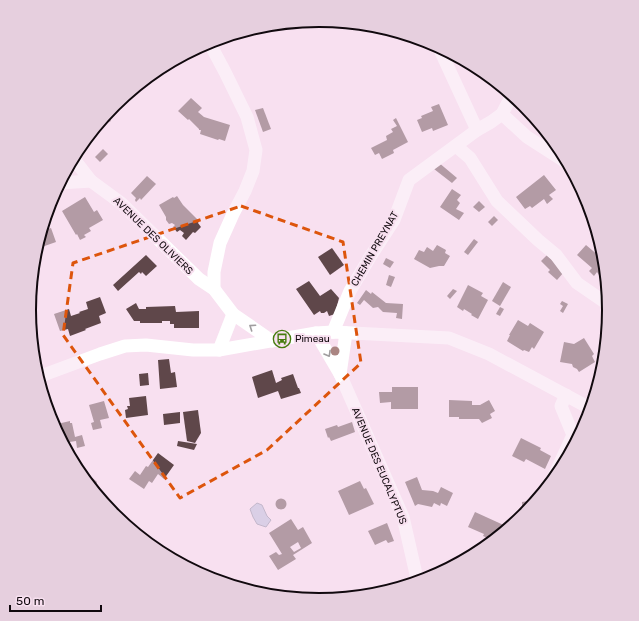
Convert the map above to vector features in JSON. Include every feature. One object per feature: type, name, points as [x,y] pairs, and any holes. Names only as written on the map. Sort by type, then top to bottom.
[{"type":"street","points":[[212,48],[247,117],[256,150],[252,171],[245,191],[220,243],[214,272],[214,289]]},
{"type":"street","points":[[442,55],[477,130]]},
{"type":"street","name":"CHEMIN PREYNAT","points":[[339,332],[350,292],[394,220],[409,180],[477,130],[502,114],[509,100]]},
{"type":"street","points":[[502,114],[527,137],[557,156]]},
{"type":"street","points":[[456,146],[470,158],[497,201],[556,255],[577,283],[602,300]]},
{"type":"street","name":"AVENUE DES OLIVIERS","points":[[77,163],[91,180],[121,203],[199,279],[214,289],[233,314],[272,341]]},
{"type":"street","points":[[67,182],[91,180]]},
{"type":"street","points":[[219,350],[233,314]]},
{"type":"street","points":[[339,332],[340,374]]},
{"type":"street","points":[[43,375],[125,346],[219,350],[316,333],[339,332],[449,338],[489,354],[586,407]]},
{"type":"street","name":"AVENUE DES EUCALYPTUS","points":[[316,333],[340,374],[403,517],[417,577]]},
{"type":"street","points":[[564,453],[573,435],[561,406],[566,396]]},
{"type":"highlighted area","points":[[241,206],[343,242],[361,363],[267,450],[180,498],[63,335],[73,263]]},
{"type":"water","points":[[257,503],[262,505],[267,516],[271,520],[266,527],[257,524],[250,509]]},
{"type":"building","points":[[191,98],[202,108],[198,112],[204,117],[230,125],[225,141],[200,134],[201,130],[199,130],[189,119],[188,120],[178,111]]},
{"type":"building","points":[[439,104],[448,125],[433,131],[432,128],[422,132],[417,120],[422,118],[421,116],[433,111],[431,107]]},
{"type":"building","points":[[263,108],[271,129],[263,132],[255,110]]},
{"type":"building","points":[[396,118],[408,142],[393,150],[394,153],[382,159],[379,153],[375,155],[371,148],[387,140],[386,136],[393,132],[391,129],[397,126],[393,120]]},
{"type":"building","points":[[103,149],[108,154],[100,162],[95,157]]},
{"type":"building","points":[[438,162],[457,178],[452,183],[434,169]]},
{"type":"building","points":[[544,175],[556,190],[549,195],[553,199],[547,204],[544,199],[532,208],[530,206],[525,209],[516,197]]},
{"type":"building","points":[[147,176],[156,184],[141,200],[140,198],[136,202],[136,198],[131,193]]},
{"type":"building","points":[[452,189],[461,195],[457,200],[460,203],[456,209],[464,213],[459,220],[440,207]]},
{"type":"building","points":[[177,196],[183,205],[199,221],[198,223],[201,227],[195,233],[193,232],[186,240],[182,236],[184,233],[180,230],[177,232],[173,227],[175,225],[172,223],[169,224],[159,205]]},
{"type":"building","points":[[85,197],[94,212],[97,210],[103,220],[89,228],[91,231],[84,235],[86,237],[80,240],[62,211]]},
{"type":"building","points":[[479,201],[485,207],[479,212],[473,207]]},
{"type":"building","points":[[494,216],[498,220],[492,226],[488,222]]},
{"type":"building","points":[[51,228],[56,242],[43,246],[48,229]]},
{"type":"building","points":[[474,239],[478,242],[468,255],[464,252]]},
{"type":"building","points":[[437,245],[446,250],[445,253],[450,256],[444,266],[430,268],[414,259],[419,250],[424,252],[427,247],[433,251]]},
{"type":"building","points":[[586,245],[598,255],[601,273],[599,275],[597,272],[594,276],[589,271],[592,268],[577,255]]},
{"type":"building","points":[[332,248],[344,265],[330,275],[318,257]]},
{"type":"building","points":[[146,255],[157,266],[146,276],[142,272],[141,274],[139,272],[118,291],[113,285]]},
{"type":"building","points":[[547,255],[564,272],[557,280],[548,272],[550,270],[541,261]]},
{"type":"building","points":[[386,258],[394,262],[390,268],[383,264]]},
{"type":"building","points":[[389,275],[395,277],[391,287],[386,285]]},
{"type":"building","points":[[309,281],[320,296],[331,289],[339,298],[335,314],[329,316],[327,311],[321,313],[320,311],[314,315],[296,289]]},
{"type":"building","points":[[503,282],[511,287],[500,306],[492,301]]},
{"type":"building","points":[[468,285],[483,293],[481,296],[488,300],[478,319],[464,309],[463,311],[457,307]]},
{"type":"building","points":[[453,289],[457,291],[450,299],[447,296]]},
{"type":"building","points":[[366,290],[371,294],[372,292],[386,303],[403,304],[402,319],[396,318],[397,313],[383,312],[378,307],[373,308],[364,300],[360,305],[357,303]]},
{"type":"building","points":[[100,297],[106,313],[99,316],[101,323],[70,336],[68,329],[60,331],[54,314],[69,309],[71,316],[80,313],[79,312],[88,309],[86,302]]},
{"type":"building","points":[[562,301],[568,304],[563,313],[560,311],[563,306],[560,304]]},
{"type":"building","points":[[136,303],[139,309],[146,309],[146,307],[175,306],[176,312],[199,311],[199,328],[174,328],[174,324],[170,324],[170,321],[162,321],[162,323],[140,323],[140,321],[134,321],[126,309]]},
{"type":"building","points":[[500,307],[504,309],[500,316],[496,314]]},
{"type":"building","points":[[518,320],[528,326],[530,323],[544,332],[534,349],[532,347],[529,352],[523,351],[507,341]]},
{"type":"building","points":[[584,338],[594,354],[592,356],[595,362],[579,372],[573,367],[572,364],[560,362],[564,342],[574,344]]},
{"type":"building","points":[[169,359],[171,373],[175,372],[177,387],[160,389],[158,360]]},
{"type":"building","points":[[272,370],[276,383],[282,380],[281,378],[293,374],[301,393],[281,399],[278,391],[258,398],[252,377]]},
{"type":"building","points":[[148,373],[149,385],[140,386],[139,374]]},
{"type":"building","points":[[392,387],[418,387],[418,409],[391,409],[391,402],[380,403],[379,392],[392,392]]},
{"type":"building","points":[[146,396],[148,415],[126,418],[125,410],[128,409],[127,406],[130,406],[129,398]]},
{"type":"building","points":[[449,400],[472,401],[472,405],[480,405],[489,400],[495,411],[490,414],[492,418],[482,423],[479,419],[459,419],[459,417],[449,417]]},
{"type":"building","points":[[104,401],[109,418],[100,420],[102,428],[93,430],[91,423],[94,422],[89,405]]},
{"type":"building","points":[[198,410],[201,433],[195,443],[187,441],[183,412]]},
{"type":"building","points":[[180,412],[180,423],[164,425],[163,414]]},
{"type":"building","points":[[70,421],[70,423],[72,423],[75,437],[82,435],[85,446],[77,448],[76,441],[68,442],[60,423]]},
{"type":"building","points":[[352,422],[355,432],[331,441],[329,437],[328,438],[325,429],[337,425],[338,427]]},
{"type":"building","points":[[521,438],[541,448],[540,450],[551,456],[545,469],[526,459],[524,462],[512,456]]},
{"type":"building","points":[[178,441],[197,444],[194,450],[177,446]]},
{"type":"building","points":[[158,453],[174,465],[164,479],[158,474],[152,483],[149,481],[144,489],[129,479],[135,471],[140,475]]},
{"type":"building","points":[[89,475],[97,482],[96,484],[99,489]]},
{"type":"building","points":[[417,477],[422,490],[438,493],[441,487],[453,493],[447,506],[441,503],[440,506],[434,503],[432,507],[418,504],[415,506],[405,482]]},
{"type":"building","points":[[360,481],[364,489],[366,488],[374,504],[349,515],[338,491]]},
{"type":"building","points":[[281,498],[285,500],[287,504],[285,508],[281,510],[277,508],[275,504],[277,500]]},
{"type":"building","points":[[528,501],[522,509],[522,502]]},
{"type":"building","points":[[475,512],[504,525],[488,538],[483,536],[484,534],[468,527]]},
{"type":"building","points":[[291,519],[298,530],[303,527],[312,543],[293,555],[296,559],[278,570],[269,556],[276,552],[279,555],[282,554],[269,533]],"holes":[[[298,542],[301,548],[294,552],[290,547]]]},
{"type":"building","points":[[387,523],[394,541],[388,543],[386,540],[375,545],[368,531]]},
{"type":"place","name":"Pimeau","points":[[282,339]]}]
